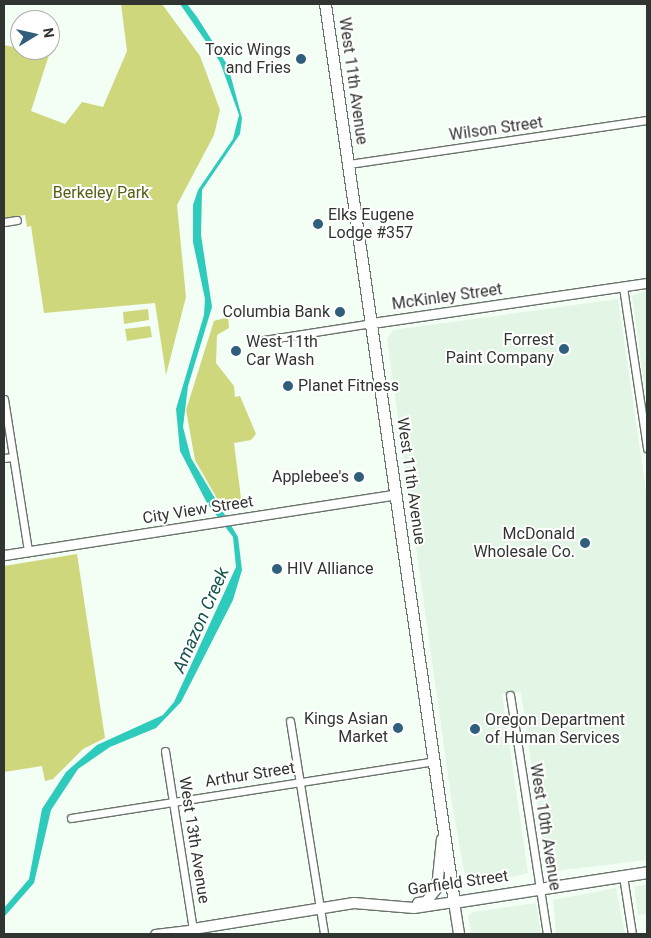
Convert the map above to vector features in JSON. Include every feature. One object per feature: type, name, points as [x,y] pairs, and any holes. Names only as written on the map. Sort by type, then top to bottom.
[{"type":"main road","name":"West 11th Avenue","points":[[325,4],[459,934]]},
{"type":"main road","points":[[398,907],[426,902],[434,895],[443,833]]},
{"type":"main road","name":"Garfield Street","points":[[193,931],[364,902],[398,907],[454,902],[647,872]]},
{"type":"street","name":"Wilson Street","points":[[349,164],[647,120]]},
{"type":"street","points":[[4,222],[17,220]]},
{"type":"street","name":"McKinley Street","points":[[251,342],[647,283]]},
{"type":"street","points":[[623,287],[647,448]]},
{"type":"street","points":[[4,399],[28,551]]},
{"type":"street","points":[[4,458],[13,457]]},
{"type":"street","name":"City View Street","points":[[4,555],[396,494]]},
{"type":"street","name":"West 10th Avenue","points":[[510,695],[547,934]]},
{"type":"street","points":[[290,721],[324,934]]},
{"type":"street","name":"West 13th Avenue","points":[[165,751],[193,931]]},
{"type":"street","name":"Arthur Street","points":[[71,818],[433,761]]},
{"type":"street","points":[[623,876],[632,934]]},
{"type":"street","name":"Garfield Street","points":[[155,934],[193,931]]},
{"type":"shaded area","points":[[647,290],[647,404],[632,296]]},
{"type":"shaded area","points":[[618,299],[647,497],[647,860],[547,872],[521,692],[502,694],[528,873],[475,885],[465,877],[452,804],[387,339],[393,330]]},
{"type":"shaded area","points":[[647,884],[647,914],[638,915],[634,887]]},
{"type":"shaded area","points":[[616,888],[625,933],[556,934],[553,900]]},
{"type":"shaded area","points":[[536,903],[541,934],[471,934],[468,916],[473,912]]},
{"type":"green space","name":"Berkeley Park","points":[[121,4],[162,4],[200,56],[220,110],[214,135],[177,205],[186,297],[166,375],[155,303],[44,313],[31,226],[27,227],[25,215],[4,218],[4,45],[10,46],[10,60],[47,60],[31,111],[65,124],[82,102],[103,107],[127,51]]},
{"type":"green space","points":[[148,309],[149,320],[124,324],[123,312]]},
{"type":"green space","points":[[228,317],[229,328],[217,335],[216,363],[234,386],[235,397],[240,396],[256,434],[251,440],[234,443],[242,506],[223,509],[195,460],[186,410],[214,321]]},
{"type":"green space","points":[[150,326],[152,337],[127,341],[125,329]]},
{"type":"green space","points":[[77,554],[105,738],[83,749],[53,779],[45,781],[42,766],[4,772],[4,566]]},
{"type":"water","points":[[180,4],[187,4],[228,66],[242,118],[240,134],[202,190],[201,235],[212,307],[188,386],[183,427],[191,458],[238,537],[242,570],[233,600],[181,702],[156,728],[110,747],[78,769],[51,810],[34,883],[4,917],[4,908],[29,879],[42,809],[66,772],[97,745],[163,715],[174,702],[236,567],[233,537],[207,503],[180,451],[176,409],[204,315],[205,299],[193,242],[193,205],[198,190],[233,139],[239,115],[220,62]]},
{"type":"place","name":"Toxic Wings and Fries","points":[[301,59]]},
{"type":"place","name":"Elks Eugene Lodge #357","points":[[318,224]]},
{"type":"place","name":"Columbia Bank","points":[[340,312]]},
{"type":"place","name":"Forrest Paint Company","points":[[564,349]]},
{"type":"place","name":"West 11th Car Wash","points":[[236,351]]},
{"type":"place","name":"Planet Fitness","points":[[288,386]]},
{"type":"place","name":"Applebee's","points":[[359,477]]},
{"type":"place","name":"McDonald Wholesale Co.","points":[[585,543]]},
{"type":"place","name":"HIV Alliance","points":[[277,569]]},
{"type":"place","name":"Kings Asian Market","points":[[398,728]]},
{"type":"place","name":"Oregon Department of Human Services","points":[[475,729]]},
{"type":"water label","name":"Amazon Creek","points":[[201,620]]}]
